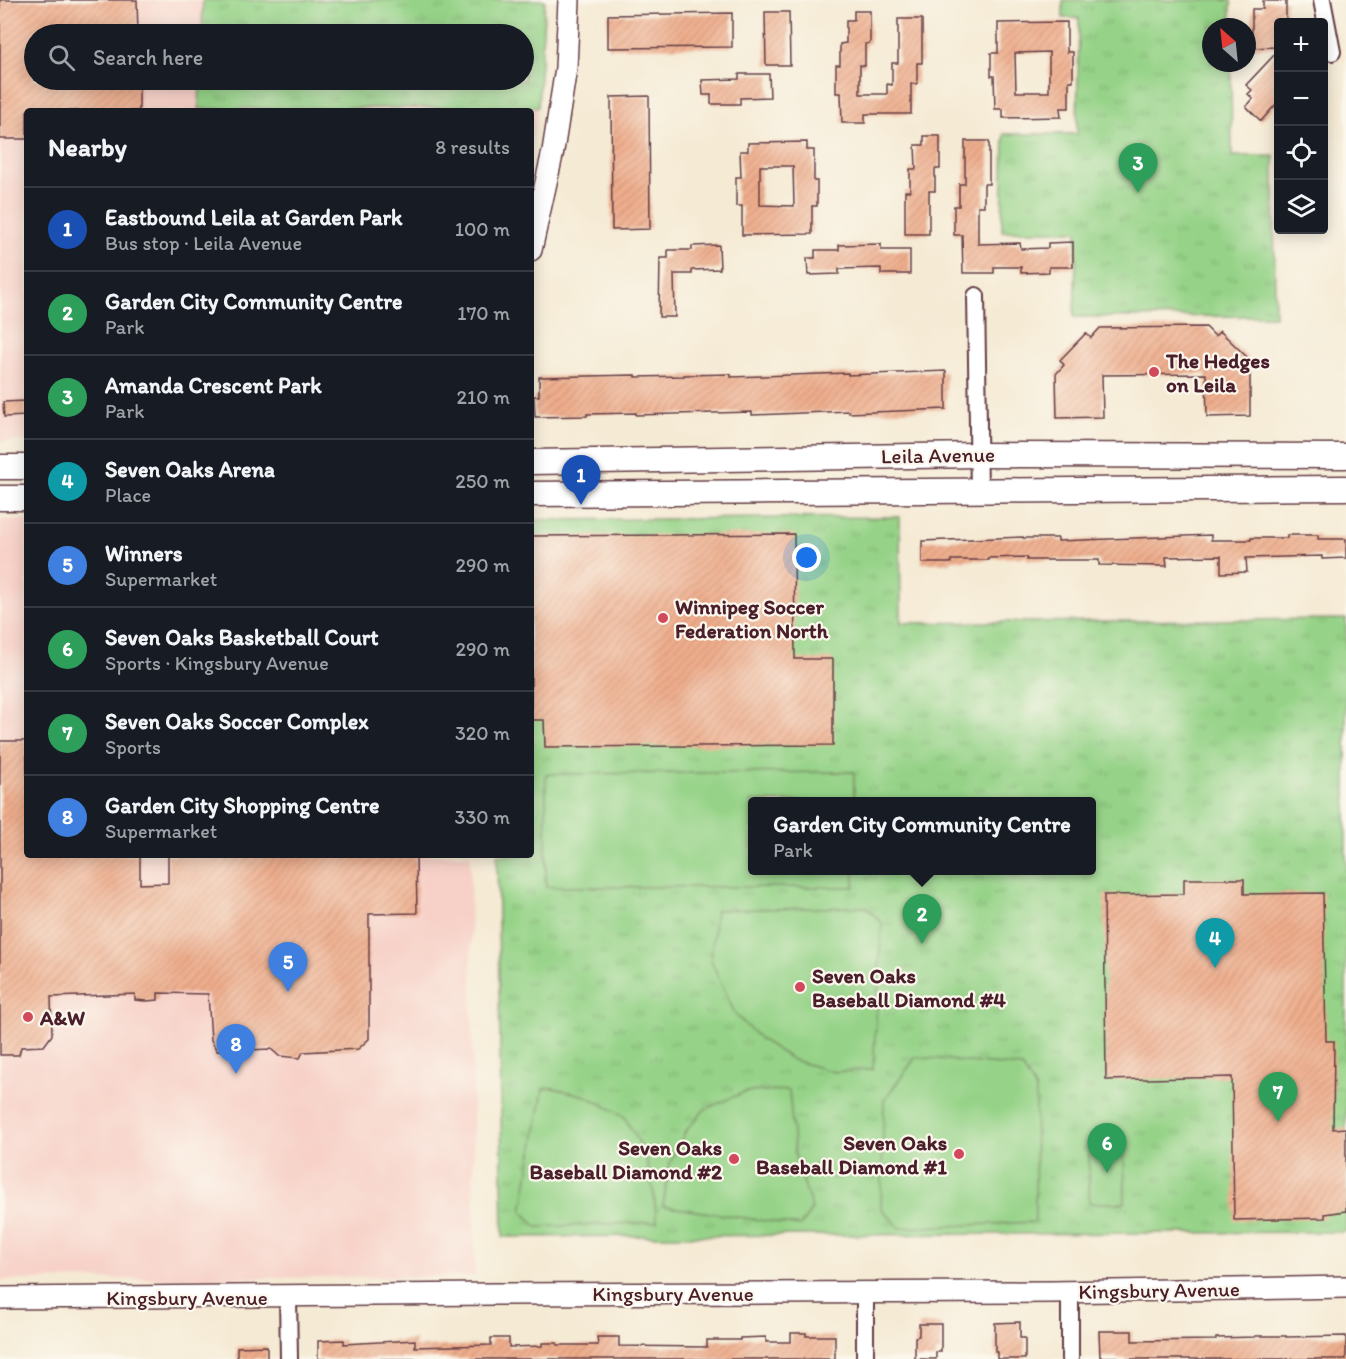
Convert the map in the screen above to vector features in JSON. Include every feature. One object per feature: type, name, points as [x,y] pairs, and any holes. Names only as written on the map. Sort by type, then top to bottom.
[{"type":"main road","name":"Leila Avenue","points":[[534,462],[978,454],[1346,456]]},
{"type":"main road","points":[[0,467],[24,466]]},
{"type":"main road","name":"Leila Avenue","points":[[534,494],[1346,488]]},
{"type":"main road","points":[[0,498],[24,498]]},
{"type":"street","points":[[534,236],[553,151],[566,68],[569,0]]},
{"type":"street","points":[[1323,0],[1332,52]]},
{"type":"street","points":[[976,296],[979,492]]},
{"type":"street","name":"Kingsbury Avenue","points":[[0,1299],[1070,1292],[1346,1287]]},
{"type":"street","points":[[1070,1292],[1070,1359]]},
{"type":"street","points":[[865,1293],[865,1359]]},
{"type":"street","points":[[288,1297],[289,1359]]},
{"type":"shaded area","points":[[0,0],[203,0],[202,24],[24,24],[24,90],[200,90],[200,108],[24,108],[24,441],[0,441]]},
{"type":"shaded area","points":[[538,107],[534,129],[534,108],[369,108]]},
{"type":"shaded area","points":[[0,520],[24,520],[24,858],[470,858],[475,1276],[0,1280]]},
{"type":"green space","points":[[203,0],[545,0],[538,107],[199,108],[200,90],[534,90],[534,24],[202,24]]},
{"type":"green space","points":[[1063,0],[1231,0],[1231,18],[1202,18],[1202,72],[1231,72],[1232,156],[1274,156],[1275,316],[1074,317],[1077,231],[1002,231],[1004,134],[1077,134],[1079,18],[1063,18]]},
{"type":"green space","points":[[900,517],[901,623],[1346,619],[1346,1232],[503,1237],[497,858],[534,858],[534,520]]},
{"type":"green space","points":[[854,772],[854,797],[748,797],[748,875],[854,875],[854,887],[546,887],[546,774]]},
{"type":"green space","name":"Seven Oaks Baseball Diamond #4","points":[[866,907],[882,923],[873,1069],[834,1072],[793,1060],[760,1039],[735,1014],[711,960],[716,910]]},
{"type":"green space","name":"Seven Oaks Baseball Diamond #1","points":[[916,1057],[1022,1067],[1036,1090],[1035,1222],[900,1228],[881,1208],[884,1100]]},
{"type":"green space","points":[[553,1088],[586,1096],[624,1116],[645,1153],[657,1222],[537,1227],[522,1211],[543,1089]]},
{"type":"green space","name":"Seven Oaks Baseball Diamond #2","points":[[789,1090],[795,1155],[812,1209],[800,1226],[663,1206],[670,1163],[685,1132],[705,1109],[745,1092]]},
{"type":"green space","points":[[1124,1143],[1125,1203],[1089,1203],[1089,1144]]},
{"type":"building","points":[[0,0],[137,0],[138,24],[24,24],[24,90],[139,90],[139,108],[24,108],[24,139],[0,139]]},
{"type":"building","points":[[1263,1],[1286,1],[1286,18],[1274,18],[1274,47],[1256,48],[1256,18],[1252,18],[1252,9],[1263,9]]},
{"type":"building","points":[[854,11],[870,11],[870,43],[865,44],[865,66],[860,65],[860,94],[887,94],[887,84],[892,85],[892,63],[898,63],[898,19],[922,19],[922,63],[917,63],[917,84],[911,84],[911,114],[865,114],[865,123],[842,123],[841,93],[836,93],[836,65],[840,65],[840,44],[846,43],[846,20],[854,20]]},
{"type":"building","points":[[765,12],[789,12],[790,65],[766,65]]},
{"type":"building","points":[[732,13],[732,47],[608,48],[608,15]]},
{"type":"building","points":[[1067,22],[1067,52],[1073,52],[1073,81],[1069,81],[1069,108],[1060,108],[1061,117],[1003,118],[1003,109],[995,109],[991,53],[998,53],[998,23]],"holes":[[[1049,52],[1049,92],[1016,92],[1015,53]]]},
{"type":"building","points":[[1274,55],[1274,106],[1261,121],[1246,107],[1253,99],[1248,94],[1252,90],[1246,85]]},
{"type":"building","points":[[739,74],[769,74],[770,97],[740,98],[740,104],[711,104],[711,95],[703,95],[702,80],[739,79]]},
{"type":"building","points":[[649,96],[650,229],[612,230],[611,97]]},
{"type":"building","points":[[924,136],[940,136],[940,169],[935,169],[935,191],[929,191],[929,234],[905,234],[905,191],[910,191],[910,169],[916,169],[915,145],[924,145]]},
{"type":"building","points":[[965,141],[989,141],[989,184],[984,184],[984,206],[978,206],[978,244],[1020,243],[1021,249],[1048,248],[1048,243],[1073,242],[1073,267],[1049,267],[1049,272],[1021,273],[1021,267],[994,267],[994,273],[963,273],[962,235],[954,235],[954,206],[959,206],[959,184],[965,184]]},
{"type":"building","points":[[807,142],[807,150],[814,150],[817,206],[812,206],[812,234],[742,235],[742,206],[736,206],[736,177],[741,177],[740,151],[748,151],[748,143]],"holes":[[[760,166],[793,166],[794,206],[760,205]]]},
{"type":"building","points":[[881,244],[881,250],[910,250],[910,274],[881,274],[881,268],[839,269],[839,274],[808,275],[807,258],[815,258],[815,250],[839,250],[839,245]]},
{"type":"building","points":[[719,245],[720,269],[692,270],[692,274],[674,274],[675,317],[659,317],[660,258],[668,258],[668,250],[692,250],[692,246]]},
{"type":"building","name":"The Hedges on Leila","points":[[1206,327],[1215,336],[1220,331],[1248,358],[1242,364],[1250,371],[1250,416],[1207,417],[1206,374],[1102,375],[1103,417],[1057,418],[1056,374],[1064,365],[1060,360],[1086,333],[1091,338],[1100,328]]},
{"type":"building","points":[[946,371],[946,409],[752,415],[752,412],[636,415],[636,413],[535,417],[534,396],[539,396],[539,377],[731,374],[731,377]]},
{"type":"building","points":[[24,401],[24,416],[4,417],[3,402]]},
{"type":"building","name":"Winnipeg Soccer Federation North","points":[[794,534],[795,659],[833,659],[833,745],[545,747],[544,720],[534,720],[534,536]]},
{"type":"building","points":[[1211,535],[1211,540],[1287,538],[1287,535],[1318,535],[1318,539],[1346,539],[1346,558],[1322,559],[1322,556],[1246,558],[1247,572],[1221,573],[1221,556],[1166,557],[1167,566],[1099,565],[1099,560],[1027,560],[1027,557],[922,563],[922,541],[1023,537],[1058,538],[1058,541]]},
{"type":"building","points":[[0,741],[24,741],[24,858],[140,858],[140,884],[168,883],[168,858],[416,858],[417,913],[369,914],[369,1039],[358,1049],[303,1052],[300,1058],[279,1056],[271,1049],[217,1051],[211,1040],[208,994],[158,993],[158,1000],[146,1001],[135,1000],[135,994],[51,997],[52,1035],[44,1046],[21,1047],[19,1055],[0,1055]]},
{"type":"building","points":[[1184,879],[1244,879],[1244,894],[1323,893],[1326,1041],[1334,1041],[1333,1129],[1346,1128],[1346,1211],[1325,1214],[1325,1218],[1234,1220],[1232,1077],[1106,1080],[1104,895],[1184,894]]},
{"type":"building","points":[[1020,1322],[1020,1338],[1025,1338],[1025,1359],[997,1359],[995,1323]]},
{"type":"building","points":[[919,1324],[941,1324],[941,1352],[936,1352],[936,1359],[915,1359],[915,1337],[919,1336]]},
{"type":"building","points":[[1099,1331],[1132,1331],[1132,1341],[1216,1340],[1216,1338],[1255,1336],[1346,1336],[1346,1359],[1117,1359],[1117,1357],[1100,1357]]},
{"type":"building","points":[[791,1333],[806,1333],[806,1336],[835,1336],[835,1359],[318,1359],[318,1341],[344,1340],[344,1344],[415,1340],[415,1347],[491,1345],[491,1338],[509,1338],[509,1347],[542,1346],[542,1343],[598,1345],[597,1337],[619,1337],[619,1346],[707,1347],[707,1340],[740,1340],[740,1338],[766,1337],[766,1342],[791,1342]]},
{"type":"building","points":[[267,1346],[267,1359],[237,1359],[237,1347]]},
{"type":"place","name":"Amanda Crescent Park","points":[[1138,193]]},
{"type":"place","name":"The Hedges on Leila","points":[[1154,372]]},
{"type":"place","name":"Eastbound Leila at Garden Park","points":[[581,505]]},
{"type":"place","name":"Winnipeg Soccer Federation North","points":[[663,618]]},
{"type":"place","name":"Garden City Community Centre","points":[[922,944]]},
{"type":"place","name":"Seven Oaks Arena","points":[[1215,968]]},
{"type":"place","name":"Seven Oaks Baseball Diamond #4","points":[[800,987]]},
{"type":"place","name":"Winners","points":[[288,992]]},
{"type":"place","name":"A&W","points":[[28,1017]]},
{"type":"place","name":"Garden City Shopping Centre","points":[[236,1074]]},
{"type":"place","name":"Seven Oaks Soccer Complex","points":[[1278,1122]]},
{"type":"place","name":"Seven Oaks Baseball Diamond #1","points":[[959,1154]]},
{"type":"place","name":"Seven Oaks Baseball Diamond #2","points":[[734,1159]]},
{"type":"place","name":"Seven Oaks Basketball Court","points":[[1107,1173]]}]
